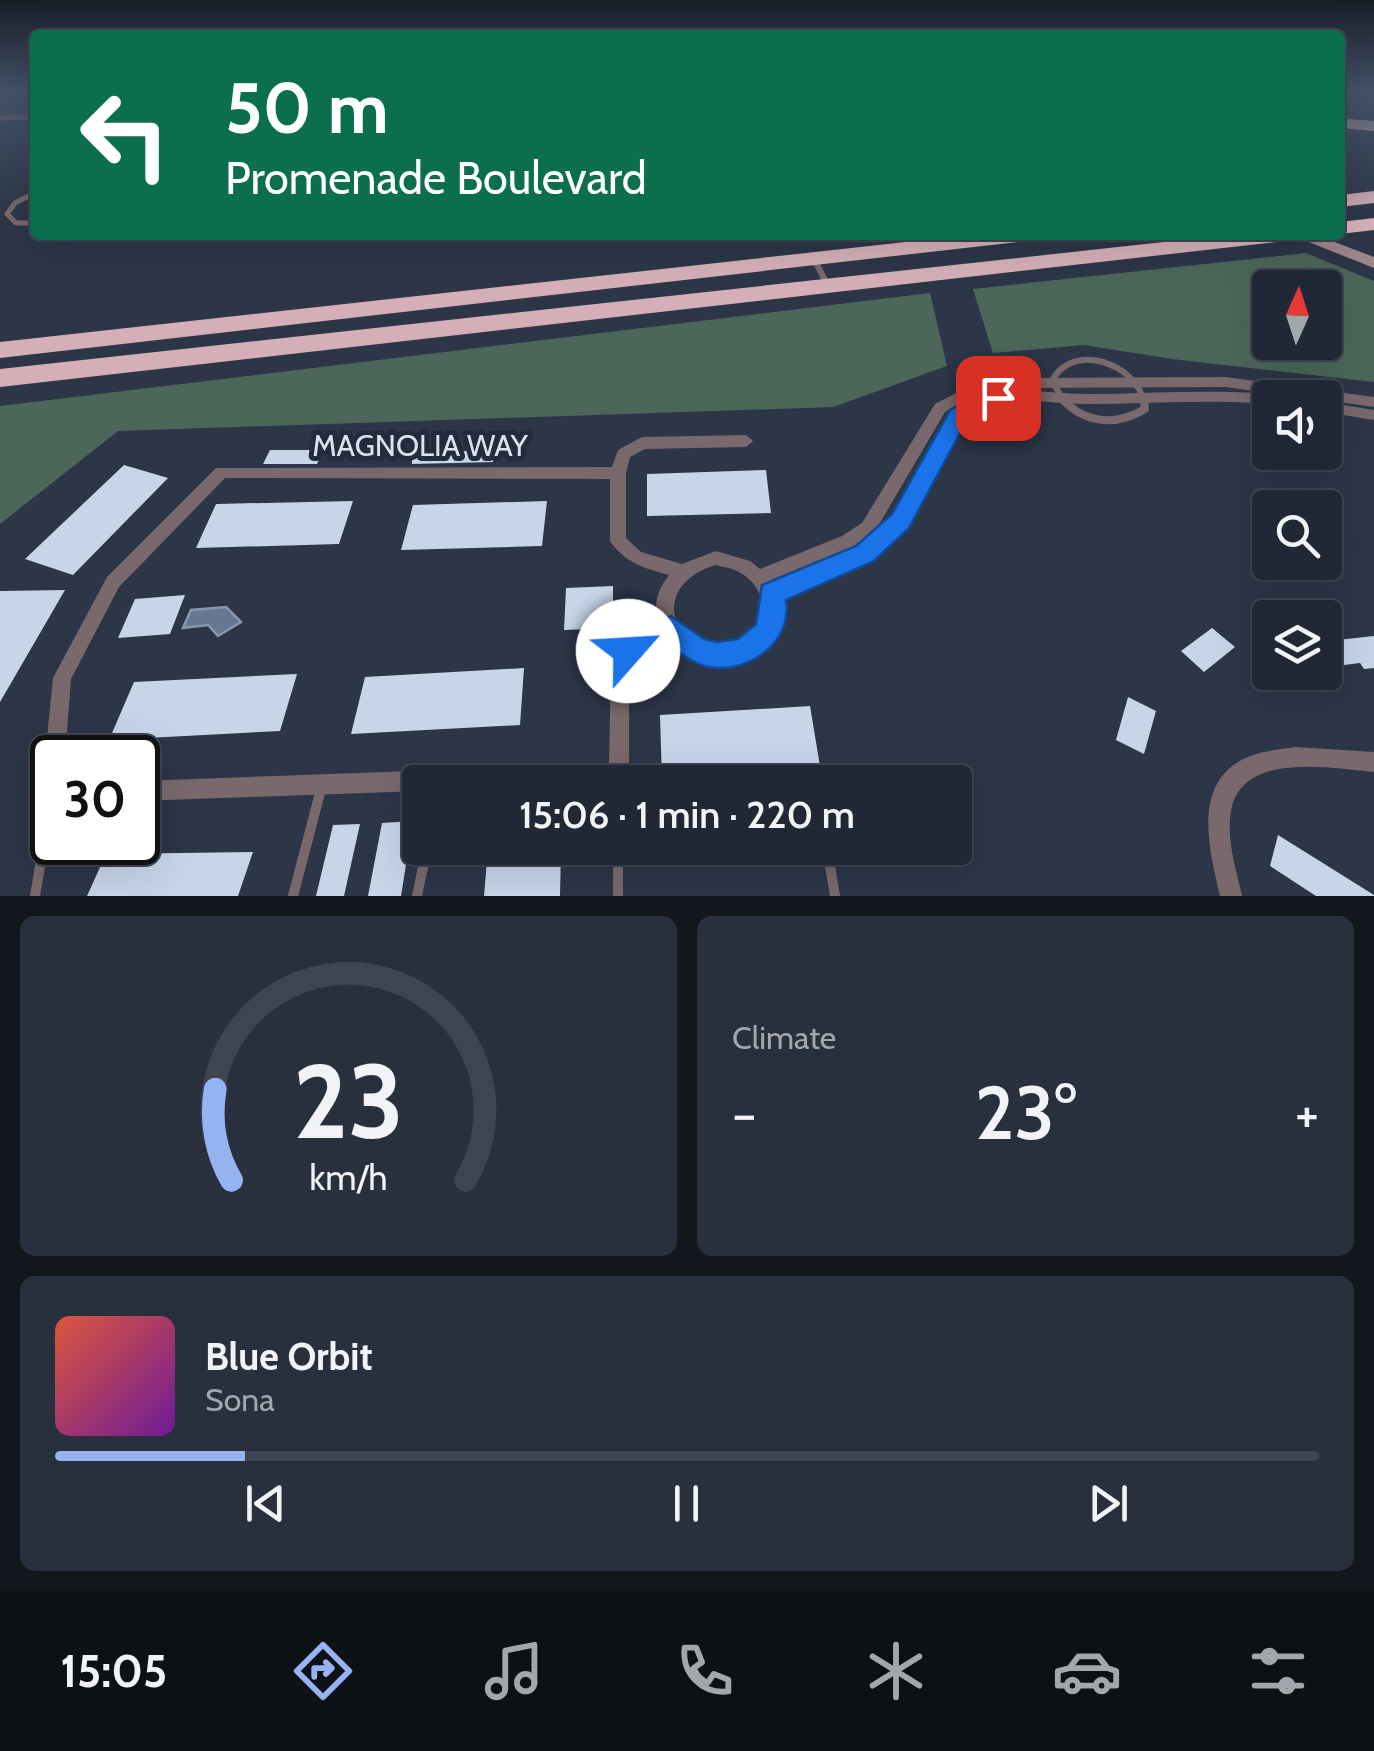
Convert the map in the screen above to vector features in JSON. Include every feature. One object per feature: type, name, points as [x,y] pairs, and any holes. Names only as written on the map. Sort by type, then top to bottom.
[{"type":"highway","points":[[1345,201],[1374,198]]},
{"type":"highway","points":[[1345,235],[1374,224]]},
{"type":"highway","points":[[0,350],[980,240]]},
{"type":"highway","points":[[0,378],[1240,240]]},
{"type":"main road","points":[[1340,240],[1374,263]]},
{"type":"street","points":[[761,576],[848,541],[868,528],[940,408],[979,388],[1050,382],[1252,396]]},
{"type":"street","points":[[772,594],[865,554],[900,521],[958,414],[998,398],[1059,399],[1226,382],[1374,402]]},
{"type":"street","points":[[1342,410],[1374,415]]},
{"type":"street","points":[[681,571],[636,558],[618,541],[618,473],[623,454],[642,443],[746,441]]},
{"type":"street","name":"MAGNOLIA WAY","points":[[58,735],[62,678],[113,582],[221,472],[618,473]]},
{"type":"street","points":[[716,558],[733,560],[761,576],[772,594],[774,608],[768,630],[742,652],[717,655],[696,650],[671,628],[664,602],[669,586],[681,571],[716,558]]},
{"type":"street","points":[[619,765],[620,667],[628,651],[671,628]]},
{"type":"street","points":[[1231,896],[1217,832],[1222,792],[1234,774],[1254,763],[1306,757],[1374,762]]},
{"type":"street","points":[[160,790],[402,783]]},
{"type":"lane","points":[[30,196],[7,214],[16,223],[30,223]]},
{"type":"lane","points":[[814,258],[828,286]]},
{"type":"lane","points":[[1059,399],[1050,382],[1053,371],[1062,363],[1086,359],[1120,369],[1142,390]]},
{"type":"lane","points":[[294,896],[322,784]]},
{"type":"lane","points":[[35,896],[40,865]]},
{"type":"lane","points":[[417,896],[423,865]]},
{"type":"lane","points":[[618,865],[618,896]]},
{"type":"lane","points":[[830,865],[835,896]]},
{"type":"green space","points":[[1306,253],[1374,281],[1374,382],[1084,345],[993,353],[973,289]]},
{"type":"green space","points":[[930,293],[947,366],[833,407],[118,431],[0,524],[0,406]]},
{"type":"water","points":[[226,607],[241,622],[218,636],[208,625],[183,628],[191,610]]},
{"type":"building","points":[[270,450],[323,450],[317,464],[263,464]]},
{"type":"building","points":[[495,450],[493,462],[412,464],[412,453]]},
{"type":"building","points":[[124,465],[168,478],[73,575],[25,559]]},
{"type":"building","points":[[766,470],[771,513],[647,516],[647,474]]},
{"type":"building","points":[[353,501],[339,544],[196,548],[216,504]]},
{"type":"building","points":[[547,501],[542,546],[401,550],[413,505]]},
{"type":"building","points":[[613,586],[613,628],[564,630],[566,588]]},
{"type":"building","points":[[65,590],[0,702],[0,591]]},
{"type":"building","points":[[185,595],[170,634],[118,638],[135,599]]},
{"type":"building","points":[[1212,628],[1235,647],[1204,672],[1181,651]]},
{"type":"building","points":[[1374,636],[1374,668],[1364,669],[1360,663],[1344,665],[1342,639]]},
{"type":"building","points":[[524,668],[520,725],[351,734],[365,677]]},
{"type":"building","points":[[297,674],[280,731],[160,737],[111,735],[134,682]]},
{"type":"building","points":[[1128,697],[1156,711],[1144,754],[1116,740]]},
{"type":"building","points":[[810,706],[820,765],[662,765],[660,715]]},
{"type":"building","points":[[402,822],[402,865],[406,865],[401,896],[368,896],[382,823]]},
{"type":"building","points":[[360,824],[344,896],[316,896],[333,825]]},
{"type":"building","points":[[1278,835],[1374,896],[1316,896],[1270,866]]},
{"type":"building","points":[[253,852],[238,896],[87,896],[101,865],[160,865],[160,853]]},
{"type":"building","points":[[487,865],[561,865],[560,896],[484,896]]},
{"type":"route","points":[[628,651],[671,628],[696,650],[717,655],[742,652],[758,643],[768,630],[774,608],[772,594],[865,554],[900,521],[958,414],[998,398]]}]
